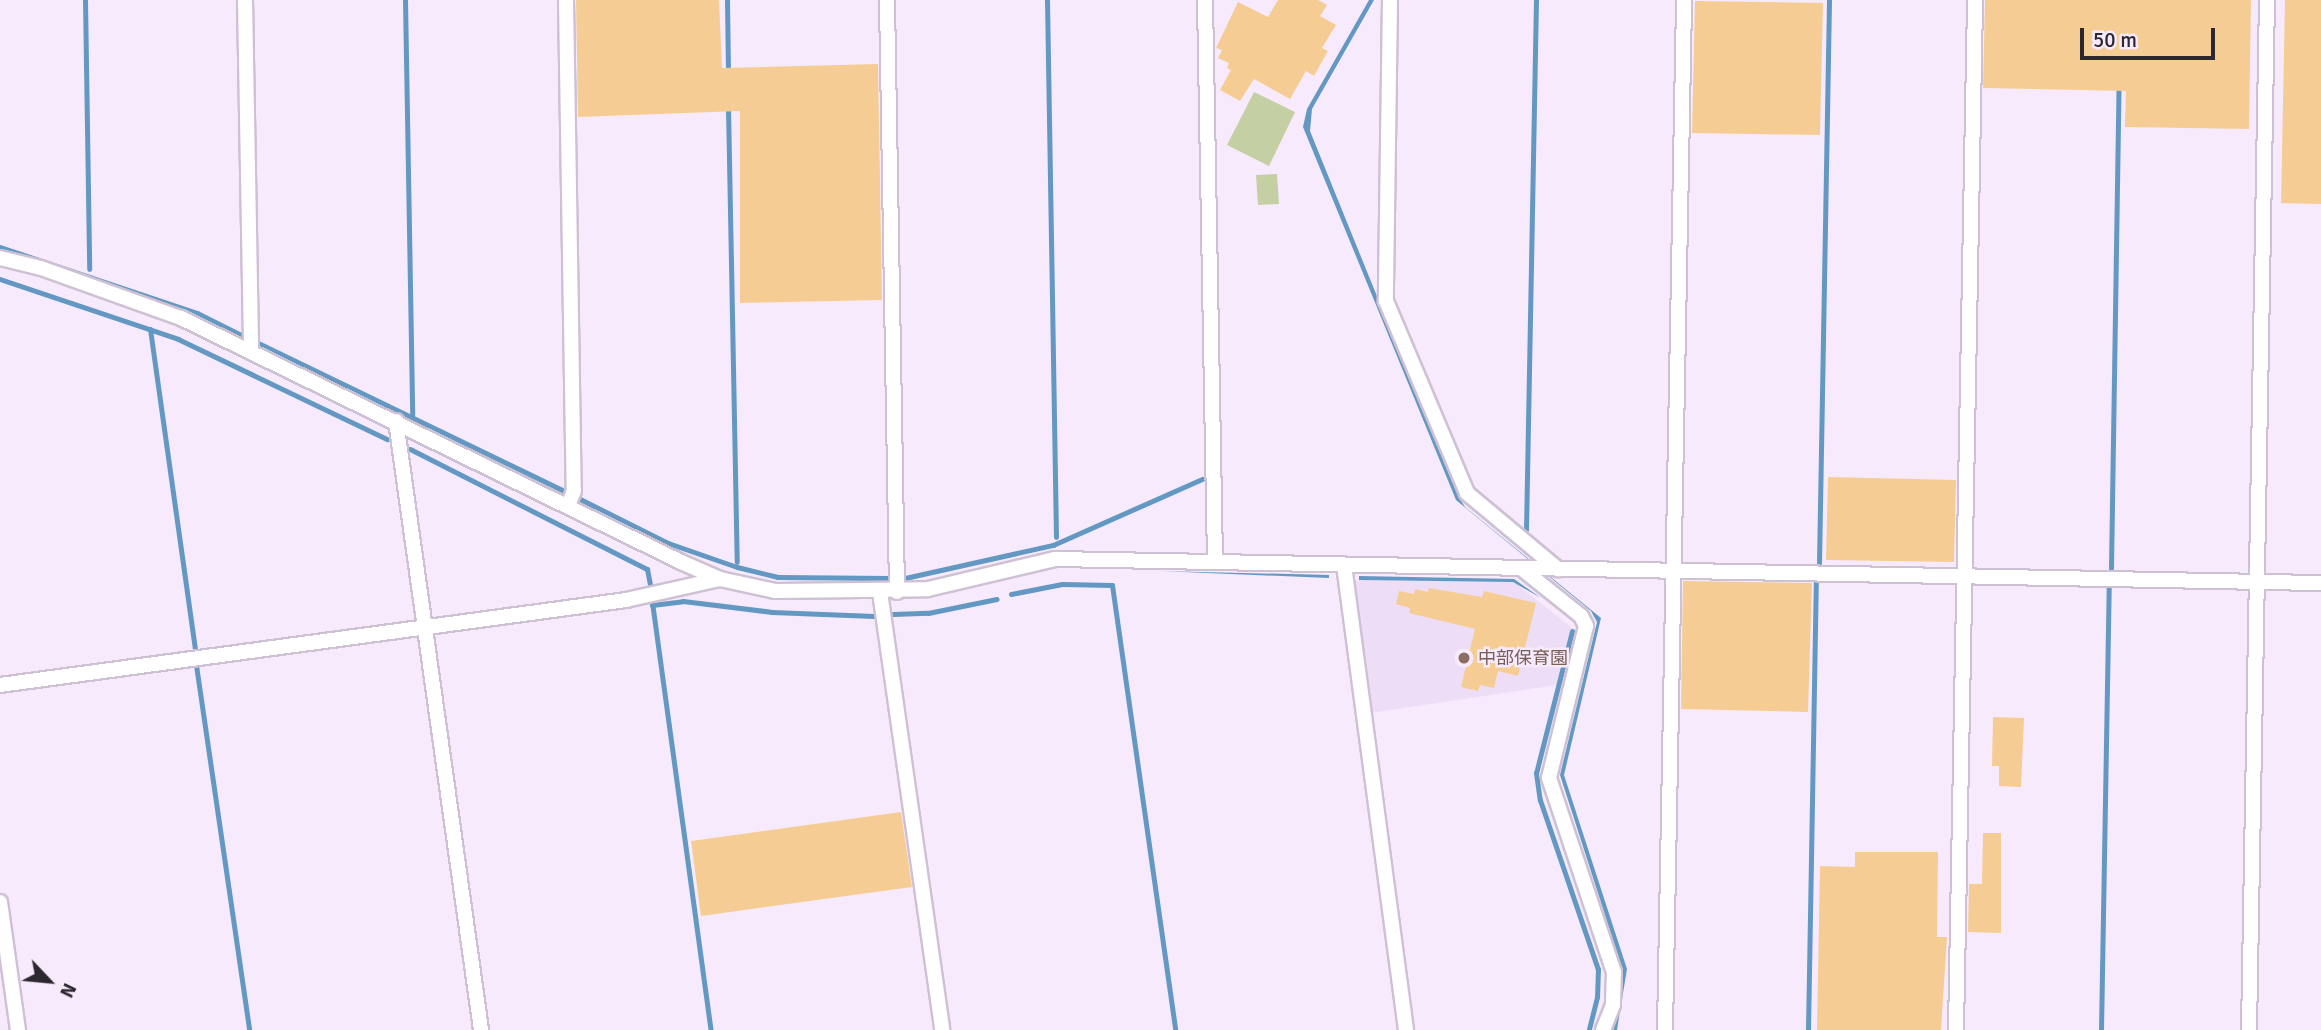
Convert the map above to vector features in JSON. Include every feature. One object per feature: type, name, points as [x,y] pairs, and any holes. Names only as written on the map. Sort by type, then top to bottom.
[{"type":"street","points":[[245,0],[251,351]]},
{"type":"street","points":[[566,0],[573,491],[568,505]]},
{"type":"street","points":[[887,0],[897,592]]},
{"type":"street","points":[[1205,0],[1215,562]]},
{"type":"street","points":[[1390,0],[1386,301],[1467,493],[1554,569]]},
{"type":"street","points":[[1665,1030],[1684,0]]},
{"type":"street","points":[[1956,1030],[1975,0]]},
{"type":"street","points":[[2249,1030],[2267,0]]},
{"type":"street","points":[[0,258],[41,268],[181,318],[719,579],[775,591],[897,592],[1055,559],[2321,583]]},
{"type":"street","points":[[396,421],[481,1030]]},
{"type":"street","points":[[1343,565],[1406,1030]]},
{"type":"street","points":[[1526,568],[1581,616],[1586,626],[1549,778],[1614,972],[1613,1005],[1603,1030]]},
{"type":"street","points":[[0,685],[626,600],[719,579]]},
{"type":"street","points":[[880,592],[942,1030]]},
{"type":"street","points":[[0,902],[18,1030]]},
{"type":"shaded area","name":"中部保育園","points":[[1353,582],[1514,582],[1572,628],[1557,685],[1370,713]]},
{"type":"green space","points":[[1254,92],[1295,112],[1269,166],[1227,145]]},
{"type":"green space","points":[[1277,174],[1279,204],[1258,205],[1256,175]]},
{"type":"water","points":[[1369,0],[1374,0],[1312,109],[1310,131],[1458,496],[1465,507],[1601,618],[1564,775],[1627,969],[1617,1030],[1613,1030],[1623,971],[1560,775],[1597,622],[1591,611],[1456,500],[1303,127],[1307,109]]},
{"type":"water","points":[[1160,571],[1329,575],[1329,578]]},
{"type":"water","points":[[1359,576],[1514,579],[1541,598],[1513,582],[1359,580]]},
{"type":"building","points":[[576,0],[719,0],[722,68],[878,64],[882,300],[740,303],[740,111],[578,117]]},
{"type":"building","points":[[1278,0],[1318,0],[1327,5],[1320,16],[1336,25],[1322,48],[1328,51],[1314,76],[1306,71],[1290,99],[1254,79],[1240,101],[1220,90],[1231,70],[1227,68],[1229,63],[1218,58],[1222,50],[1216,48],[1238,2],[1268,17]]},
{"type":"building","points":[[1985,0],[2251,0],[2249,129],[2125,127],[2126,91],[1983,88]]},
{"type":"building","points":[[2285,0],[2321,0],[2321,204],[2281,203]]},
{"type":"building","points":[[1695,1],[1823,3],[1820,135],[1692,133]]},
{"type":"building","points":[[1828,477],[1956,480],[1954,562],[1826,560]]},
{"type":"building","points":[[1683,581],[1812,583],[1808,712],[1681,709]]},
{"type":"building","points":[[1429,588],[1482,597],[1484,591],[1536,603],[1518,676],[1498,671],[1494,688],[1480,685],[1478,691],[1461,687],[1475,629],[1409,613],[1410,608],[1396,604],[1399,591],[1414,594],[1415,589],[1428,592]]},
{"type":"building","points":[[1993,717],[2024,718],[2021,787],[1999,786],[1999,766],[1992,766]]},
{"type":"building","points":[[901,812],[912,887],[701,916],[691,841]]},
{"type":"building","points":[[1983,833],[2001,833],[2001,933],[1968,932],[1969,884],[1982,884]]},
{"type":"building","points":[[1855,852],[1938,852],[1937,937],[1947,937],[1941,1030],[1817,1030],[1820,866],[1855,867]]},
{"type":"waterway","points":[[85,0],[89,269]]},
{"type":"waterway","points":[[405,0],[412,415]]},
{"type":"waterway","points":[[727,0],[728,72]]},
{"type":"waterway","points":[[1047,0],[1056,537]]},
{"type":"waterway","points":[[1526,530],[1536,0]]},
{"type":"waterway","points":[[1819,563],[1829,0]]},
{"type":"waterway","points":[[2111,568],[2119,85]]},
{"type":"waterway","points":[[728,107],[737,562]]},
{"type":"waterway","points":[[0,247],[197,313],[243,336]]},
{"type":"waterway","points":[[0,279],[178,339],[387,439]]},
{"type":"waterway","points":[[150,329],[195,650]]},
{"type":"waterway","points":[[254,341],[566,492]]},
{"type":"waterway","points":[[410,449],[647,569],[650,585]]},
{"type":"waterway","points":[[905,578],[1053,545],[1202,479]]},
{"type":"waterway","points":[[578,498],[668,543],[737,567],[778,577],[889,578]]},
{"type":"waterway","points":[[1808,1030],[1816,581]]},
{"type":"waterway","points":[[1011,594],[1062,584],[1112,585],[1175,1030]]},
{"type":"waterway","points":[[2101,1030],[2109,588]]},
{"type":"waterway","points":[[893,614],[928,613],[997,599]]},
{"type":"waterway","points":[[652,605],[683,601],[772,612],[874,616]]},
{"type":"waterway","points":[[652,602],[711,1030]]},
{"type":"waterway","points":[[1572,631],[1536,773],[1540,800],[1598,969],[1597,997],[1589,1030]]},
{"type":"waterway","points":[[196,665],[249,1030]]},
{"type":"place","name":"中部保育園","points":[[1464,658]]}]
